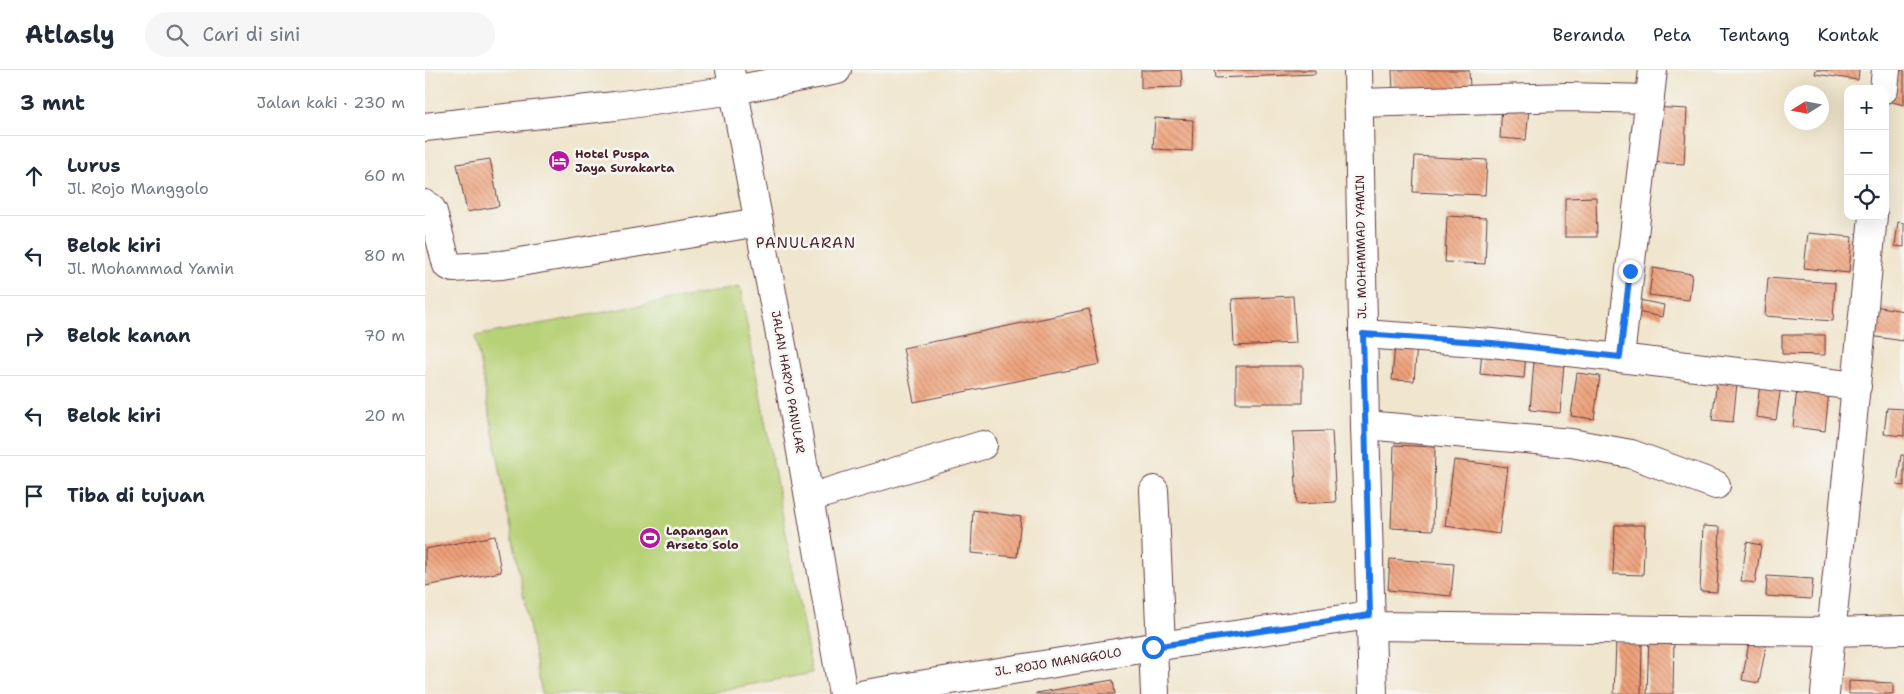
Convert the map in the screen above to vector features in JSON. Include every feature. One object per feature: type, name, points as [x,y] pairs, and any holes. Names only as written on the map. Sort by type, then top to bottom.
[{"type":"street","points":[[425,127],[615,106],[732,80],[837,70]]},
{"type":"street","name":"JL. MOHAMMAD YAMIN","points":[[1358,70],[1365,426],[1373,694]]},
{"type":"street","points":[[1620,357],[1653,70]]},
{"type":"street","points":[[1884,85],[1886,70]]},
{"type":"street","name":"JALAN HARYO PANULAR","points":[[732,80],[843,694]]},
{"type":"street","points":[[1358,103],[1556,98],[1650,99]]},
{"type":"street","points":[[425,204],[433,212],[447,265],[453,268],[502,264],[759,222]]},
{"type":"street","points":[[1825,694],[1873,220]]},
{"type":"street","points":[[1363,334],[1492,343],[1857,386]]},
{"type":"street","points":[[1365,426],[1571,443],[1631,454],[1716,485]]},
{"type":"street","points":[[809,498],[983,445]]},
{"type":"street","points":[[1154,490],[1157,646],[1155,694]]},
{"type":"street","name":"JL. ROJO MANGGOLO","points":[[865,694],[1157,646],[1370,621],[1831,632],[1904,630]]},
{"type":"green space","name":"Lapangan Arseto Solo","points":[[740,287],[812,673],[701,694],[542,694],[475,336]]},
{"type":"building","points":[[1141,70],[1181,70],[1182,87],[1141,88]]},
{"type":"building","points":[[1215,70],[1315,70],[1315,74],[1216,78]]},
{"type":"building","points":[[1392,70],[1469,70],[1470,88],[1393,92]]},
{"type":"building","points":[[1816,70],[1859,70],[1858,80],[1815,74]]},
{"type":"building","points":[[1895,70],[1904,70],[1904,105],[1889,101]]},
{"type":"building","points":[[1502,106],[1529,109],[1526,140],[1500,138]]},
{"type":"building","points":[[1653,107],[1687,109],[1684,164],[1650,162]]},
{"type":"building","points":[[1155,118],[1193,120],[1192,151],[1153,149]]},
{"type":"building","points":[[1415,156],[1487,160],[1485,195],[1413,192]]},
{"type":"building","points":[[490,159],[499,206],[467,212],[457,164]]},
{"type":"building","points":[[1596,197],[1597,237],[1565,237],[1565,198]]},
{"type":"building","points":[[1447,216],[1487,218],[1485,264],[1445,262]]},
{"type":"building","points":[[1898,222],[1904,223],[1904,247],[1895,246]]},
{"type":"building","points":[[1808,233],[1852,237],[1849,273],[1804,268]]},
{"type":"building","points":[[1653,268],[1692,274],[1689,300],[1649,295]]},
{"type":"building","points":[[1768,278],[1835,283],[1833,321],[1765,316]]},
{"type":"building","points":[[1293,296],[1296,343],[1234,346],[1232,299]]},
{"type":"building","points":[[1634,299],[1664,305],[1662,317],[1632,311]]},
{"type":"building","points":[[1874,306],[1904,311],[1903,341],[1870,336]]},
{"type":"building","points":[[1089,309],[1100,364],[914,402],[903,348]]},
{"type":"building","points":[[1782,335],[1825,335],[1825,355],[1782,354]]},
{"type":"building","points":[[1395,343],[1417,345],[1414,381],[1392,380]]},
{"type":"building","points":[[1482,350],[1526,353],[1524,378],[1480,374]]},
{"type":"building","points":[[1534,361],[1564,363],[1560,413],[1530,410]]},
{"type":"building","points":[[1236,366],[1303,366],[1303,403],[1236,403]]},
{"type":"building","points":[[1577,373],[1600,376],[1594,419],[1571,416]]},
{"type":"building","points":[[1717,380],[1737,383],[1733,422],[1712,420]]},
{"type":"building","points":[[1760,384],[1781,386],[1776,420],[1756,417]]},
{"type":"building","points":[[1797,388],[1829,391],[1825,431],[1793,427]]},
{"type":"building","points":[[1887,408],[1904,409],[1904,436],[1884,434]]},
{"type":"building","points":[[1332,431],[1336,502],[1297,504],[1293,432]]},
{"type":"building","points":[[1394,445],[1435,447],[1433,530],[1391,528]]},
{"type":"building","points":[[1901,455],[1904,455],[1904,486],[1897,485]]},
{"type":"building","points":[[1454,460],[1508,467],[1499,534],[1445,526]]},
{"type":"building","points":[[973,510],[1021,517],[1017,557],[971,553]]},
{"type":"building","points":[[1615,525],[1645,525],[1643,575],[1613,574]]},
{"type":"building","points":[[1703,526],[1720,527],[1717,592],[1700,591]]},
{"type":"building","points":[[495,536],[501,572],[425,586],[425,549]]},
{"type":"building","points":[[1747,542],[1761,545],[1755,583],[1741,581]]},
{"type":"building","points":[[1390,559],[1454,564],[1451,596],[1388,590]]},
{"type":"building","points":[[1767,576],[1813,579],[1811,599],[1766,596]]},
{"type":"building","points":[[1649,636],[1674,636],[1673,694],[1647,694]]},
{"type":"building","points":[[1616,642],[1642,643],[1641,694],[1614,694]]},
{"type":"building","points":[[1749,643],[1766,646],[1759,683],[1742,680]]},
{"type":"building","points":[[1113,680],[1115,694],[1036,694],[1036,693]]},
{"type":"building","points":[[1849,681],[1893,683],[1893,694],[1849,694]]},
{"type":"place","name":"Hotel Puspa Jaya Surakarta","points":[[559,161]]},
{"type":"place","name":"Lapangan Arseto Solo","points":[[650,538]]},
{"type":"district","name":"PANULARAN","points":[[806,243]]},
{"type":"route","points":[[1153,647],[1370,615],[1363,334],[1492,343],[1620,357],[1630,271]]}]
